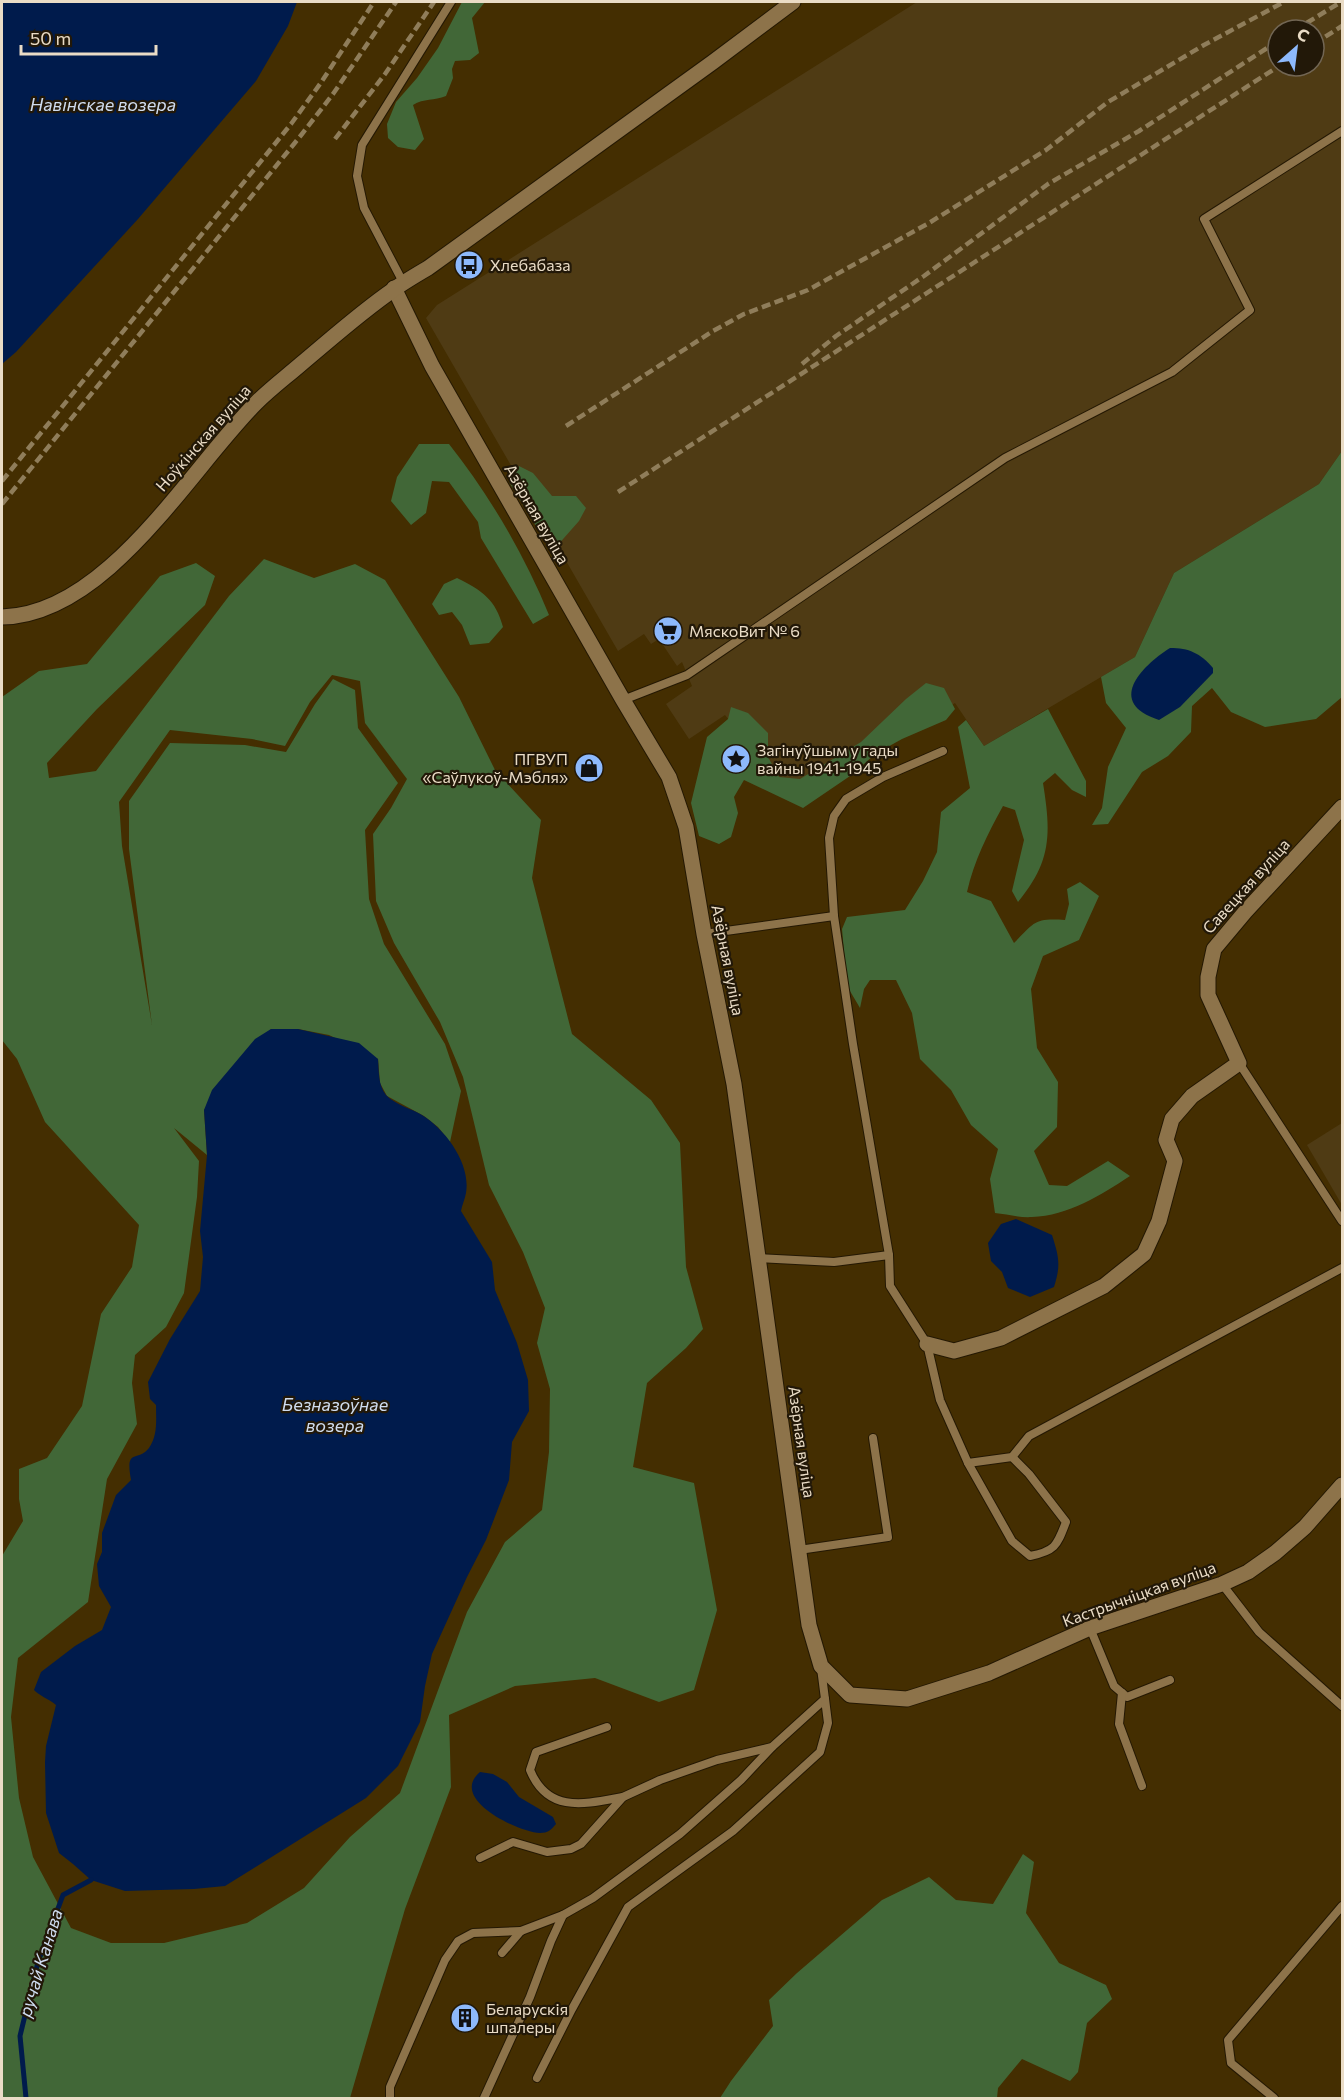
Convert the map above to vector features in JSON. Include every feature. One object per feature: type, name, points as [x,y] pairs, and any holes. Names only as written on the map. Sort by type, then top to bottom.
[{"type":"street","name":"Ноўкінская вуліца","points":[[2,617],[35,611],[64,599],[108,570],[158,519],[257,402],[399,286],[428,268],[793,2]]},
{"type":"street","name":"Азёрная вуліца","points":[[399,286],[432,366],[669,777],[686,827],[704,934],[734,1084],[809,1625],[821,1666],[850,1695]]},
{"type":"street","name":"Савецкая вуліца","points":[[1239,1063],[1208,995],[1208,976],[1214,949],[1342,807]]},
{"type":"street","points":[[927,1344],[954,1351],[1001,1338],[1104,1286],[1144,1254],[1159,1221],[1175,1161],[1166,1140],[1172,1119],[1192,1096],[1239,1063]]},
{"type":"street","name":"Кастрычніцкая вуліца","points":[[850,1695],[907,1699],[989,1673],[1090,1628],[1222,1584],[1248,1572],[1275,1553],[1305,1527],[1342,1485]]},
{"type":"lane","points":[[399,286],[364,208],[357,176],[362,146],[451,2]]},
{"type":"lane","points":[[623,700],[687,675],[1005,458],[1172,372],[1250,310],[1204,219],[1342,131]]},
{"type":"lane","points":[[943,751],[873,783],[846,799],[834,816],[829,838],[834,916],[889,1255],[890,1286],[927,1344],[940,1400],[968,1463],[1012,1541],[1030,1556],[1046,1552],[1058,1542],[1066,1522],[1029,1474],[1012,1457]]},
{"type":"lane","points":[[704,934],[834,916]]},
{"type":"lane","points":[[1239,1063],[1342,1221]]},
{"type":"lane","points":[[758,1258],[834,1262],[889,1255]]},
{"type":"lane","points":[[968,1463],[1012,1457],[1029,1436],[1342,1268]]},
{"type":"lane","points":[[799,1550],[888,1538],[873,1438]]},
{"type":"lane","points":[[1222,1584],[1259,1632],[1342,1706]]},
{"type":"lane","points":[[1090,1628],[1114,1686],[1127,1697],[1170,1680]]},
{"type":"lane","points":[[537,2078],[628,1907],[733,1831],[820,1752],[828,1723],[821,1666]]},
{"type":"lane","points":[[1122,1693],[1119,1724],[1142,1786]]},
{"type":"lane","points":[[390,2098],[390,2088],[445,1960],[458,1941],[473,1933],[521,1931],[563,1915],[593,1898],[680,1834],[741,1780],[772,1747],[825,1699]]},
{"type":"lane","points":[[607,1727],[536,1752],[530,1770],[536,1786],[557,1801],[584,1804],[623,1797],[660,1780],[717,1760],[772,1747]]},
{"type":"lane","points":[[480,1858],[513,1842],[548,1852],[571,1849],[581,1844],[623,1797]]},
{"type":"lane","points":[[1274,2098],[1231,2062],[1228,2040],[1342,1906]]},
{"type":"lane","points":[[484,2098],[530,1997],[563,1915]]},
{"type":"lane","points":[[502,1953],[521,1931]]},
{"type":"shaded area","points":[[917,2],[1342,2],[1342,451],[1319,484],[1174,573],[1135,657],[984,746],[955,703],[804,796],[786,790],[725,715],[689,739],[666,704],[692,686],[682,662],[677,666],[659,639],[651,644],[644,634],[618,651],[426,318],[437,305]]},
{"type":"shaded area","points":[[1342,1123],[1342,1205],[1307,1145]]},
{"type":"green space","points":[[462,2],[485,2],[472,18],[479,53],[470,60],[455,61],[452,69],[453,78],[446,96],[413,105],[424,139],[415,150],[398,147],[388,138],[387,124],[396,102],[417,78],[438,48]]},
{"type":"green space","points":[[419,444],[449,444],[492,505],[517,548],[549,615],[533,624],[481,538],[478,522],[449,482],[432,481],[426,513],[411,525],[391,501],[397,477]]},
{"type":"green space","points":[[1342,451],[1342,697],[1316,719],[1265,727],[1231,712],[1212,688],[1192,706],[1191,732],[1168,756],[1142,772],[1108,824],[1092,825],[1102,808],[1108,767],[1126,728],[1106,703],[1101,677],[1135,657],[1174,573],[1319,484]]},
{"type":"green space","points":[[519,466],[533,473],[552,496],[576,496],[586,508],[579,521],[556,547],[545,541],[509,482]]},
{"type":"green space","points":[[264,559],[314,578],[355,564],[385,580],[459,697],[495,770],[541,820],[532,878],[572,1034],[651,1100],[680,1143],[686,1267],[703,1329],[686,1348],[647,1383],[633,1467],[694,1483],[717,1610],[694,1690],[659,1702],[595,1678],[515,1686],[449,1715],[451,1787],[405,1909],[350,2098],[2,2098],[2,1556],[23,1521],[19,1499],[19,1469],[47,1458],[82,1406],[101,1314],[132,1267],[139,1225],[45,1122],[17,1059],[2,1040],[2,697],[39,671],[87,664],[160,576],[196,563],[215,576],[205,605],[97,709],[47,763],[49,778],[96,771],[229,596]],"holes":[[[332,675],[360,681],[365,723],[407,779],[373,834],[376,901],[394,943],[440,1022],[463,1077],[489,1185],[523,1252],[545,1308],[537,1343],[550,1389],[549,1452],[542,1510],[505,1542],[467,1612],[400,1793],[350,1837],[304,1888],[247,1923],[164,1943],[111,1943],[71,1928],[33,1857],[19,1798],[11,1717],[18,1658],[88,1602],[107,1479],[137,1424],[132,1383],[135,1355],[166,1327],[184,1293],[197,1197],[199,1161],[174,1128],[207,1155],[204,1110],[271,1029],[298,1029],[329,1035],[378,1059],[380,1083],[387,1096],[424,1116],[438,1127],[450,1142],[461,1091],[445,1044],[384,944],[369,899],[365,830],[398,783],[358,728],[355,690],[333,679],[286,752],[245,745],[170,743],[129,801],[129,849],[152,1025],[122,846],[119,802],[170,730],[252,739],[285,746],[310,702]]]},
{"type":"green space","points":[[457,578],[487,597],[500,618],[503,627],[489,643],[470,645],[462,625],[452,612],[439,615],[432,604],[444,584]]},
{"type":"green space","points":[[926,683],[944,688],[955,709],[946,720],[902,739],[875,754],[853,774],[803,808],[744,780],[734,797],[738,813],[731,837],[719,844],[699,836],[691,803],[707,737],[728,719],[731,707],[748,713],[768,733],[768,757],[779,777],[800,779],[861,742]]},
{"type":"green space","points":[[1048,709],[1086,781],[1086,797],[1072,790],[1055,773],[1043,783],[1048,832],[1046,846],[1037,873],[1018,902],[1012,891],[1024,840],[1015,810],[1003,806],[973,869],[967,892],[991,901],[1014,943],[1036,923],[1047,920],[1065,920],[1069,904],[1067,889],[1080,882],[1099,896],[1079,940],[1043,956],[1031,989],[1037,1048],[1058,1082],[1057,1127],[1034,1151],[1049,1185],[1067,1186],[1108,1161],[1130,1176],[1071,1209],[1045,1216],[1027,1217],[995,1213],[990,1179],[998,1149],[971,1125],[951,1090],[920,1059],[912,1013],[896,980],[870,980],[864,989],[860,1008],[847,986],[842,929],[847,917],[905,910],[923,881],[937,852],[941,812],[970,788],[958,727],[966,720],[984,746]]},
{"type":"green space","points":[[1023,1854],[1034,1862],[1026,1913],[1059,1963],[1106,1985],[1112,1999],[1087,2023],[1078,2072],[1070,2081],[1022,2059],[998,2088],[997,2098],[720,2098],[773,2026],[769,2000],[882,1900],[929,1877],[956,1900],[993,1904]]},
{"type":"water","name":"Навінскае возера","points":[[2,2],[297,2],[288,26],[256,81],[138,219],[16,352],[2,364]]},
{"type":"water","points":[[1170,648],[1189,650],[1199,655],[1213,668],[1213,673],[1180,707],[1159,720],[1143,713],[1134,704],[1131,695],[1133,685],[1139,675]]},
{"type":"water","name":"Безназоўнае возера","points":[[271,1029],[298,1029],[359,1043],[378,1059],[380,1082],[386,1095],[431,1121],[455,1149],[465,1171],[467,1182],[461,1211],[492,1262],[495,1290],[517,1343],[528,1380],[529,1411],[512,1442],[509,1480],[486,1540],[432,1654],[420,1722],[398,1766],[366,1798],[225,1886],[125,1891],[91,1880],[59,1853],[46,1813],[46,1746],[56,1705],[34,1690],[41,1672],[75,1646],[102,1630],[111,1607],[99,1586],[97,1564],[102,1552],[102,1533],[116,1495],[131,1480],[131,1459],[145,1452],[154,1438],[156,1405],[150,1399],[148,1382],[170,1339],[200,1291],[203,1257],[200,1231],[207,1155],[204,1110],[212,1090],[255,1039]]},
{"type":"water","points":[[1016,1219],[1052,1235],[1058,1255],[1058,1273],[1054,1287],[1030,1297],[1008,1288],[1002,1272],[991,1261],[988,1243],[1001,1224]]},
{"type":"water","points":[[480,1772],[493,1774],[507,1782],[519,1797],[553,1817],[556,1824],[551,1829],[540,1833],[517,1827],[490,1812],[479,1803],[473,1793],[472,1782]]},
{"type":"waterway","name":"ручай Канава","points":[[26,2098],[20,2036],[38,1962],[63,1895],[91,1880]]},
{"type":"railway","points":[[2,481],[291,124],[374,2]]},
{"type":"railway","points":[[2,504],[302,134],[333,94],[396,2]]},
{"type":"railway","points":[[335,139],[385,74],[434,2]]},
{"type":"railway","points":[[566,426],[713,331],[744,314],[808,290],[929,223],[1046,150],[1108,102],[1204,45],[1284,2]]},
{"type":"railway","points":[[1315,18],[1341,2]]},
{"type":"railway","points":[[1326,36],[1342,26]]},
{"type":"railway","points":[[802,364],[836,336],[924,276],[1048,184],[1139,131],[1266,49]]},
{"type":"railway","points":[[618,492],[1266,74]]},
{"type":"place","name":"Хлебабаза","points":[[469,265]]},
{"type":"place","name":"МяскоВит № 6","points":[[668,631]]},
{"type":"place","name":"Загінуўшым у гады вайны 1941-1945","points":[[736,759]]},
{"type":"place","name":"ПГВУП «Саўлукоў-Мэбля»","points":[[589,768]]},
{"type":"place","name":"Беларускія шпалеры","points":[[465,2018]]}]
